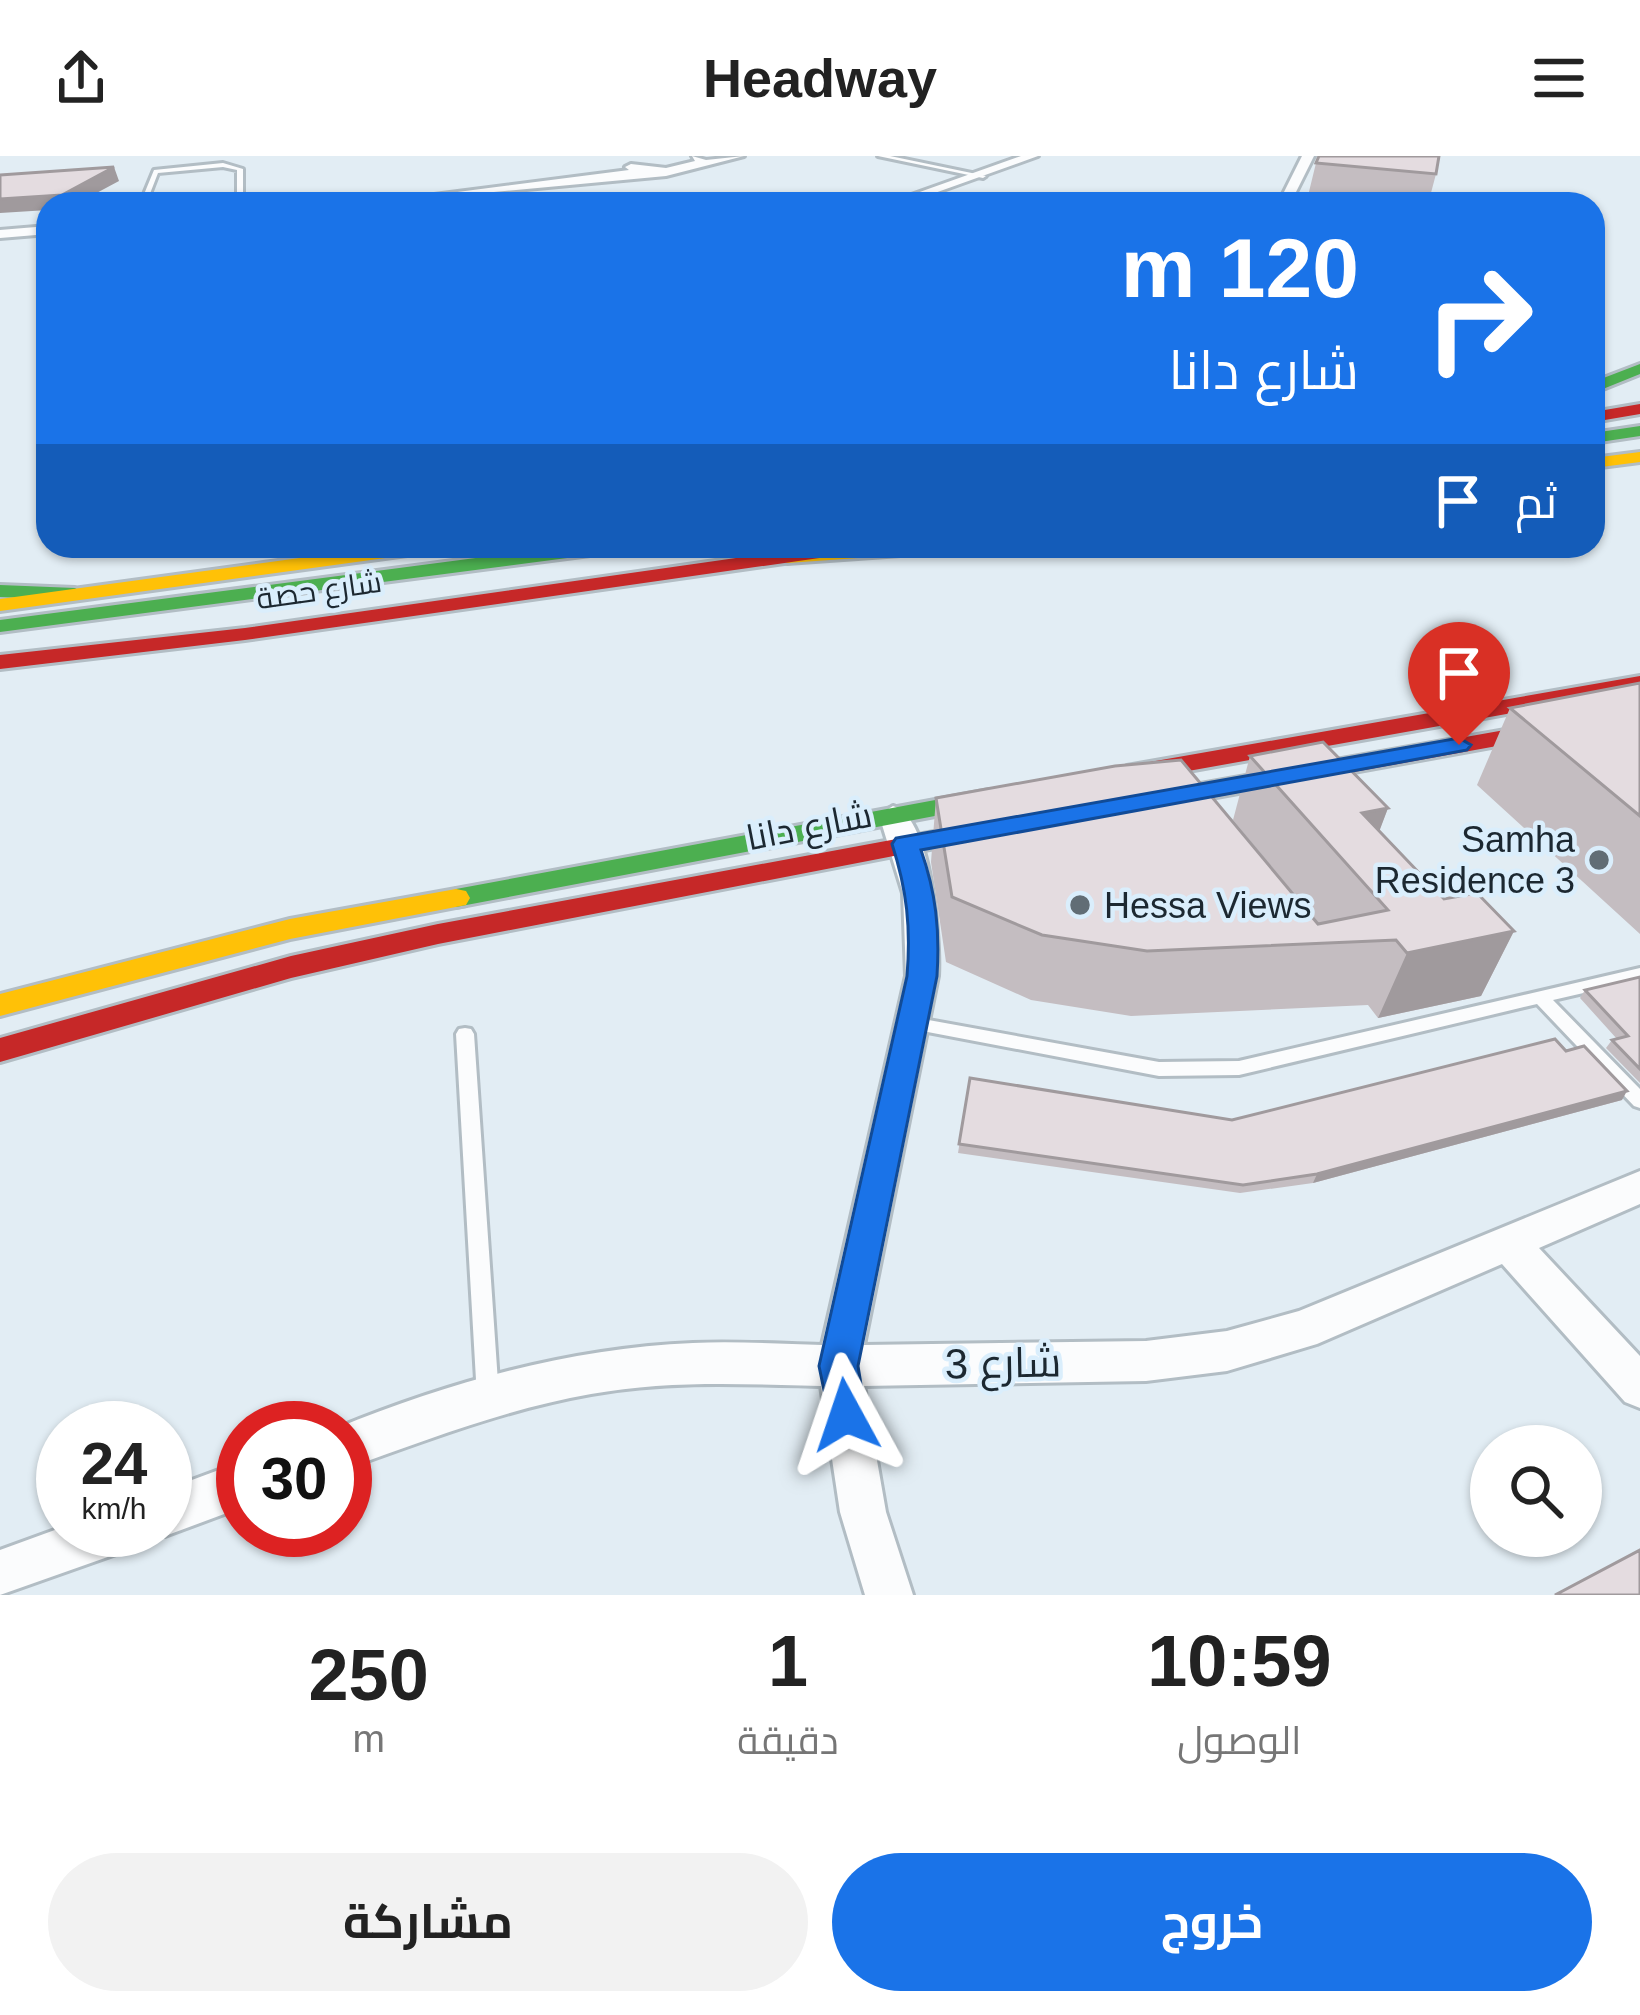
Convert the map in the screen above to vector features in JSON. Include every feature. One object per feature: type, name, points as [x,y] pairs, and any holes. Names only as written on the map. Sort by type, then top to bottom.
[{"type":"main road","points":[[1605,383],[1640,369]]},
{"type":"main road","points":[[1605,415],[1640,410]]},
{"type":"main road","points":[[1605,436],[1640,431]]},
{"type":"main road","points":[[1605,461],[1640,457]]},
{"type":"main road","name":"شارع حصة","points":[[0,605],[340,558]]},
{"type":"main road","points":[[0,626],[521,558]]},
{"type":"main road","name":"شارع حصة","points":[[0,662],[244,634],[780,558]]},
{"type":"main road","points":[[0,591],[75,594]]},
{"type":"main road","points":[[1100,778],[1640,683]]},
{"type":"main road","points":[[1113,807],[1640,713]]},
{"type":"main road","name":"شارع دانا","points":[[0,1050],[291,967],[899,830],[1008,795]]},
{"type":"main road","name":"شارع دانا","points":[[0,1005],[290,929],[899,830],[1021,824]]},
{"type":"street","points":[[462,192],[739,156]]},
{"type":"street","points":[[931,192],[1032,156]]},
{"type":"street","points":[[1290,192],[1308,156]]},
{"type":"street","points":[[592,175],[633,158],[649,171]]},
{"type":"street","points":[[0,234],[36,231]]},
{"type":"street","points":[[889,1595],[863,1512],[838,1366],[922,976],[921,889],[899,830]]},
{"type":"street","name":"شارع 3","points":[[372,1438],[488,1397],[592,1373],[694,1363],[838,1366],[1146,1361],[1227,1351],[1302,1330],[1640,1187]]},
{"type":"street","points":[[1509,1243],[1640,1387]]},
{"type":"street","points":[[0,1574],[46,1557]]},
{"type":"lane","points":[[146,192],[152,173],[237,156]]},
{"type":"lane","points":[[881,156],[982,176]]},
{"type":"lane","points":[[201,166],[239,168],[240,192]]},
{"type":"lane","points":[[1294,185],[1314,187]]},
{"type":"lane","points":[[911,1023],[1159,1069],[1199,1071],[1239,1068],[1640,974]]},
{"type":"lane","points":[[1540,997],[1640,1101]]},
{"type":"lane","points":[[465,1034],[488,1397]]},
{"type":"building","points":[[1319,156],[1439,156],[1436,174],[1316,163]]},
{"type":"building","points":[[114,167],[68,192],[36,192],[36,197],[0,199],[0,175]]},
{"type":"building","points":[[1640,683],[1640,816],[1510,708]]},
{"type":"building","points":[[1323,742],[1388,808],[1362,813],[1444,899],[1477,893],[1514,931],[1407,953],[1396,940],[1147,951],[1042,935],[952,897],[936,798],[1115,766],[1181,760],[1318,924],[1388,910],[1250,756]]},
{"type":"building","points":[[1640,977],[1640,1069],[1612,1040],[1628,1036],[1585,990]]},
{"type":"building","points":[[1555,1039],[1566,1051],[1584,1046],[1627,1091],[1317,1174],[1243,1185],[959,1144],[970,1078],[1232,1120]]},
{"type":"building","points":[[1640,1550],[1640,1595],[1555,1595]]},
{"type":"traffic: fast","points":[[1605,383],[1640,369]]},
{"type":"traffic: fast","points":[[1605,436],[1640,431]]},
{"type":"traffic: fast","points":[[0,626],[521,558]]},
{"type":"traffic: fast","points":[[0,591],[75,594]]},
{"type":"traffic: fast","points":[[456,898],[989,798]]},
{"type":"traffic: slow","points":[[1605,461],[1640,457]]},
{"type":"traffic: slow","points":[[0,605],[342,558]]},
{"type":"traffic: slow","points":[[0,1005],[290,929],[456,898]]},
{"type":"traffic: jam","points":[[1605,415],[1640,409]]},
{"type":"traffic: jam","points":[[0,662],[245,634],[777,558]]},
{"type":"traffic: jam","points":[[1127,774],[1640,683]]},
{"type":"traffic: jam","points":[[1150,801],[1640,713]]},
{"type":"traffic: jam","points":[[0,1050],[291,967],[438,934],[988,830]]},
{"type":"place","name":"Samha Residence 3","points":[[1599,860]]},
{"type":"place","name":"Hessa Views","points":[[1080,905]]},
{"type":"route","points":[[846,1415],[838,1366],[922,976],[921,889],[905,844],[1459,745]]}]
